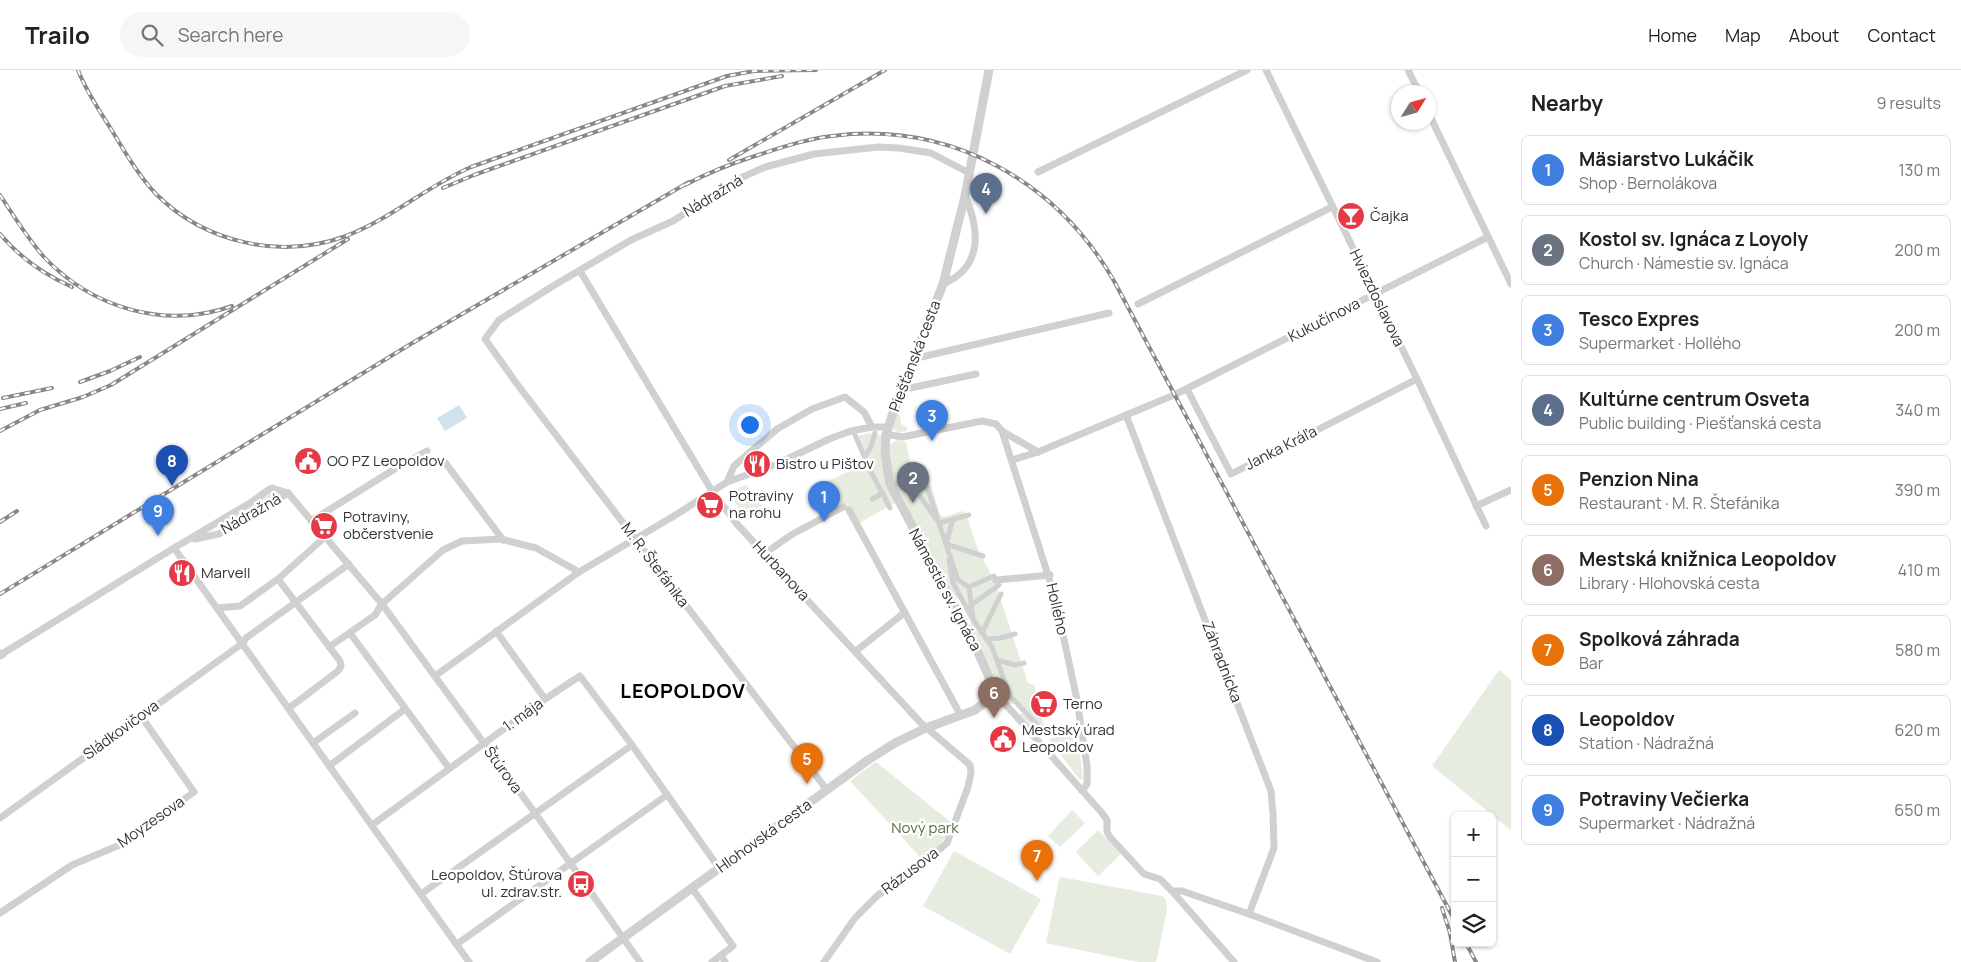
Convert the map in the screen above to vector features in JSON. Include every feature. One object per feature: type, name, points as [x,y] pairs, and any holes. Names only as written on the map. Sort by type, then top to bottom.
[{"type":"street","name":"Piešťanská cesta","points":[[887,430],[943,284],[965,196],[989,70]]},
{"type":"street","points":[[1038,172],[1246,70]]},
{"type":"street","name":"Hviezdoslavova","points":[[1266,70],[1417,379],[1486,526]]},
{"type":"street","points":[[1408,70],[1416,85]]},
{"type":"street","points":[[1436,129],[1511,284]]},
{"type":"street","name":"Nádražná","points":[[485,339],[499,320],[580,270],[631,240],[673,220],[736,180],[765,167],[793,159],[856,148],[899,148],[931,153],[969,173]]},
{"type":"street","name":"Piešťanská cesta","points":[[943,284],[959,275],[973,254],[976,232],[972,213],[965,196]]},
{"type":"street","points":[[1138,304],[1332,207]]},
{"type":"street","name":"Kukučínova","points":[[1126,415],[1187,389],[1488,237]]},
{"type":"street","name":"Hurbanova","points":[[580,270],[712,491],[736,523],[856,650],[926,728]]},
{"type":"street","points":[[913,359],[1109,313]]},
{"type":"street","name":"M. R. Štefánika","points":[[485,339],[517,384],[827,790]]},
{"type":"street","points":[[901,390],[976,374]]},
{"type":"street","name":"Janka Kráľa","points":[[1187,389],[1231,474],[1417,379]]},
{"type":"street","points":[[727,482],[734,466],[777,429],[812,409],[845,397],[864,412],[874,430],[871,448],[865,456]]},
{"type":"street","points":[[1012,460],[1038,452],[1126,415]]},
{"type":"street","name":"Záhradnícka","points":[[1126,415],[1271,791],[1274,848],[1249,914]]},
{"type":"street","points":[[436,676],[579,572],[674,516],[712,491],[727,482],[777,464],[829,440],[851,432],[874,430],[887,430],[902,437],[982,421],[996,424],[1002,431],[1038,452]]},
{"type":"street","name":"Námestie sv. Ignáca","points":[[887,430],[885,453],[890,484],[971,637],[989,677],[990,695]]},
{"type":"street","name":"Hollého","points":[[1002,431],[1050,575],[1070,667],[1087,766],[1086,784],[1082,791]]},
{"type":"street","points":[[855,435],[870,470],[890,508]]},
{"type":"street","points":[[311,520],[398,467],[427,452]]},
{"type":"street","points":[[444,461],[503,540]]},
{"type":"street","points":[[914,488],[920,466],[958,580],[969,587],[996,581],[1050,575]]},
{"type":"street","points":[[918,473],[905,482],[893,483],[914,488],[939,523]]},
{"type":"street","points":[[880,487],[888,484]]},
{"type":"street","name":"Nádražná","points":[[1,655],[250,503],[268,490],[272,488],[288,493]]},
{"type":"street","points":[[1476,506],[1511,490]]},
{"type":"street","name":"Nádražná","points":[[184,542],[219,534],[288,493]]},
{"type":"street","name":"Štúrova","points":[[288,493],[324,538],[349,564],[382,604],[535,813],[623,938]]},
{"type":"street","points":[[872,499],[883,493]]},
{"type":"street","points":[[764,554],[792,535],[846,508],[961,716]]},
{"type":"street","points":[[939,523],[969,515]]},
{"type":"street","points":[[952,519],[946,544],[950,584],[992,647],[1010,696],[1046,734]]},
{"type":"street","points":[[217,608],[240,606],[278,578],[324,538]]},
{"type":"street","points":[[330,647],[375,615],[382,604],[443,550],[462,541],[503,540],[536,548],[579,572]]},
{"type":"street","points":[[946,544],[983,556]]},
{"type":"street","points":[[174,548],[469,962]]},
{"type":"street","points":[[243,643],[246,638],[349,564]]},
{"type":"street","points":[[278,578],[330,647],[340,661],[341,666],[338,671],[289,708]]},
{"type":"street","points":[[950,584],[958,580]]},
{"type":"street","points":[[961,599],[971,602],[979,599],[996,581]]},
{"type":"street","points":[[969,587],[973,619]]},
{"type":"street","points":[[982,633],[1002,594]]},
{"type":"street","points":[[856,650],[904,614]]},
{"type":"street","points":[[496,631],[545,699]]},
{"type":"street","points":[[350,633],[449,768]]},
{"type":"street","points":[[986,639],[1014,634]]},
{"type":"street","name":"Sládkovičova","points":[[0,818],[243,643]]},
{"type":"street","points":[[997,660],[1015,665],[1024,663]]},
{"type":"street","name":"1. mája","points":[[372,825],[483,743],[580,676],[632,745],[719,868]]},
{"type":"street","points":[[990,695],[1001,700],[1008,707],[1102,813],[1107,820],[1107,832],[1121,849],[1144,874],[1160,879],[1234,962]]},
{"type":"street","name":"Hlohovská cesta","points":[[590,962],[895,743],[926,728],[975,710],[984,704],[990,695]]},
{"type":"street","points":[[329,766],[406,708]]},
{"type":"street","points":[[313,743],[355,712]]},
{"type":"street","name":"Moyzesova","points":[[0,913],[72,864],[122,844],[194,792],[141,716]]},
{"type":"street","name":"Rázusova","points":[[824,962],[855,918],[878,896],[922,866],[947,842],[968,787],[971,773],[970,765],[926,728]]},
{"type":"street","points":[[421,894],[632,745]]},
{"type":"street","points":[[457,944],[570,862],[668,795]]},
{"type":"street","points":[[692,888],[733,946],[712,962]]},
{"type":"street","points":[[1172,891],[1182,891],[1249,914],[1377,962]]},
{"type":"street","points":[[623,938],[640,962]]},
{"type":"street","points":[[721,955],[725,962]]},
{"type":"green space","points":[[904,395],[900,411],[901,424],[907,427],[907,431],[898,433],[891,426]]},
{"type":"green space","points":[[869,433],[882,435],[890,444],[897,440],[906,442],[911,467],[925,464],[940,515],[943,517],[963,511],[966,513],[977,547],[995,582],[1028,683],[1034,685],[1046,734],[1040,728],[1035,733],[1019,715],[1023,712],[1016,704],[1009,704],[999,693],[995,679],[974,636],[969,618],[959,599],[951,593],[902,499],[858,522],[846,506],[833,507],[827,495],[822,498],[817,486],[859,467],[861,471],[867,468],[854,437]]},
{"type":"green space","points":[[746,485],[762,506],[746,517],[729,492]]},
{"type":"green space","points":[[272,491],[274,495],[273,501],[268,499],[235,518],[234,516]]},
{"type":"green space","points":[[1499,670],[1511,680],[1511,830],[1496,818],[1496,812],[1489,812],[1432,766]]},
{"type":"green space","points":[[1077,731],[1083,779],[1080,780],[1049,739]]},
{"type":"green space","name":"Nový park","points":[[876,762],[952,823],[941,845],[923,860],[850,781]]},
{"type":"green space","points":[[1072,810],[1085,823],[1060,847],[1048,836]]},
{"type":"green space","points":[[1098,830],[1121,854],[1098,876],[1076,852]]},
{"type":"green space","points":[[954,851],[1041,899],[1010,954],[923,906]]},
{"type":"green space","points":[[1061,877],[1162,896],[1166,900],[1167,910],[1156,962],[1138,962],[1046,943],[1059,879]]},
{"type":"water","points":[[459,405],[467,418],[445,431],[437,418]]},
{"type":"railway","points":[[78,70],[93,100],[127,155],[156,194],[197,225],[245,242],[270,246],[296,246],[321,243],[346,236],[378,221],[439,183],[471,167],[727,76],[754,71],[816,70]]},
{"type":"railway","points":[[729,160],[885,70]]},
{"type":"railway","points":[[443,188],[474,175],[725,86],[782,76]]},
{"type":"railway","points":[[685,185],[730,165],[813,139],[875,134],[917,138],[957,149],[995,165],[1030,187],[1062,214],[1090,245],[1114,281],[1451,913]]},
{"type":"railway","points":[[0,594],[414,342],[689,182]]},
{"type":"railway","points":[[0,195],[26,235],[44,257],[63,275],[84,290],[131,310],[156,314],[181,316],[207,313],[232,306]]},
{"type":"railway","points":[[0,234],[33,265],[51,277],[72,287]]},
{"type":"railway","points":[[0,431],[40,410],[83,397],[111,385],[348,239]]},
{"type":"railway","points":[[80,382],[140,357]]},
{"type":"railway","points":[[3,398],[52,388]]},
{"type":"railway","points":[[0,409],[26,403]]},
{"type":"railway","points":[[0,522],[17,511]]},
{"type":"railway","points":[[1442,908],[1450,933],[1455,962]]},
{"type":"railway","points":[[1468,947],[1476,962]]},
{"type":"place","name":"Kultúrne centrum Osveta","points":[[986,214]]},
{"type":"place","name":"Čajka","points":[[1351,216]]},
{"type":"place","name":"Tesco Expres","points":[[932,441]]},
{"type":"place","name":"OO PZ Leopoldov","points":[[308,461]]},
{"type":"place","name":"Bistro u Pištov","points":[[757,464]]},
{"type":"place","name":"Leopoldov","points":[[172,486]]},
{"type":"place","name":"Kostol sv. Ignáca z Loyoly","points":[[913,503]]},
{"type":"place","name":"Potraviny na rohu","points":[[710,505]]},
{"type":"place","name":"Mäsiarstvo Lukáčik","points":[[824,522]]},
{"type":"place","name":"Potraviny, občerstvenie","points":[[324,526]]},
{"type":"place","name":"Potraviny Večierka","points":[[158,536]]},
{"type":"place","name":"Marvell","points":[[182,573]]},
{"type":"place","name":"Terno","points":[[1044,704]]},
{"type":"place","name":"Mestská knižnica Leopoldov","points":[[994,718]]},
{"type":"place","name":"Mestský úrad Leopoldov","points":[[1003,739]]},
{"type":"place","name":"Penzion Nina","points":[[807,784]]},
{"type":"place","name":"Spolková záhrada","points":[[1037,881]]},
{"type":"place","name":"Leopoldov, Štúrova ul. zdrav.str.","points":[[581,884]]},
{"type":"district","name":"LEOPOLDOV","points":[[683,691]]}]
